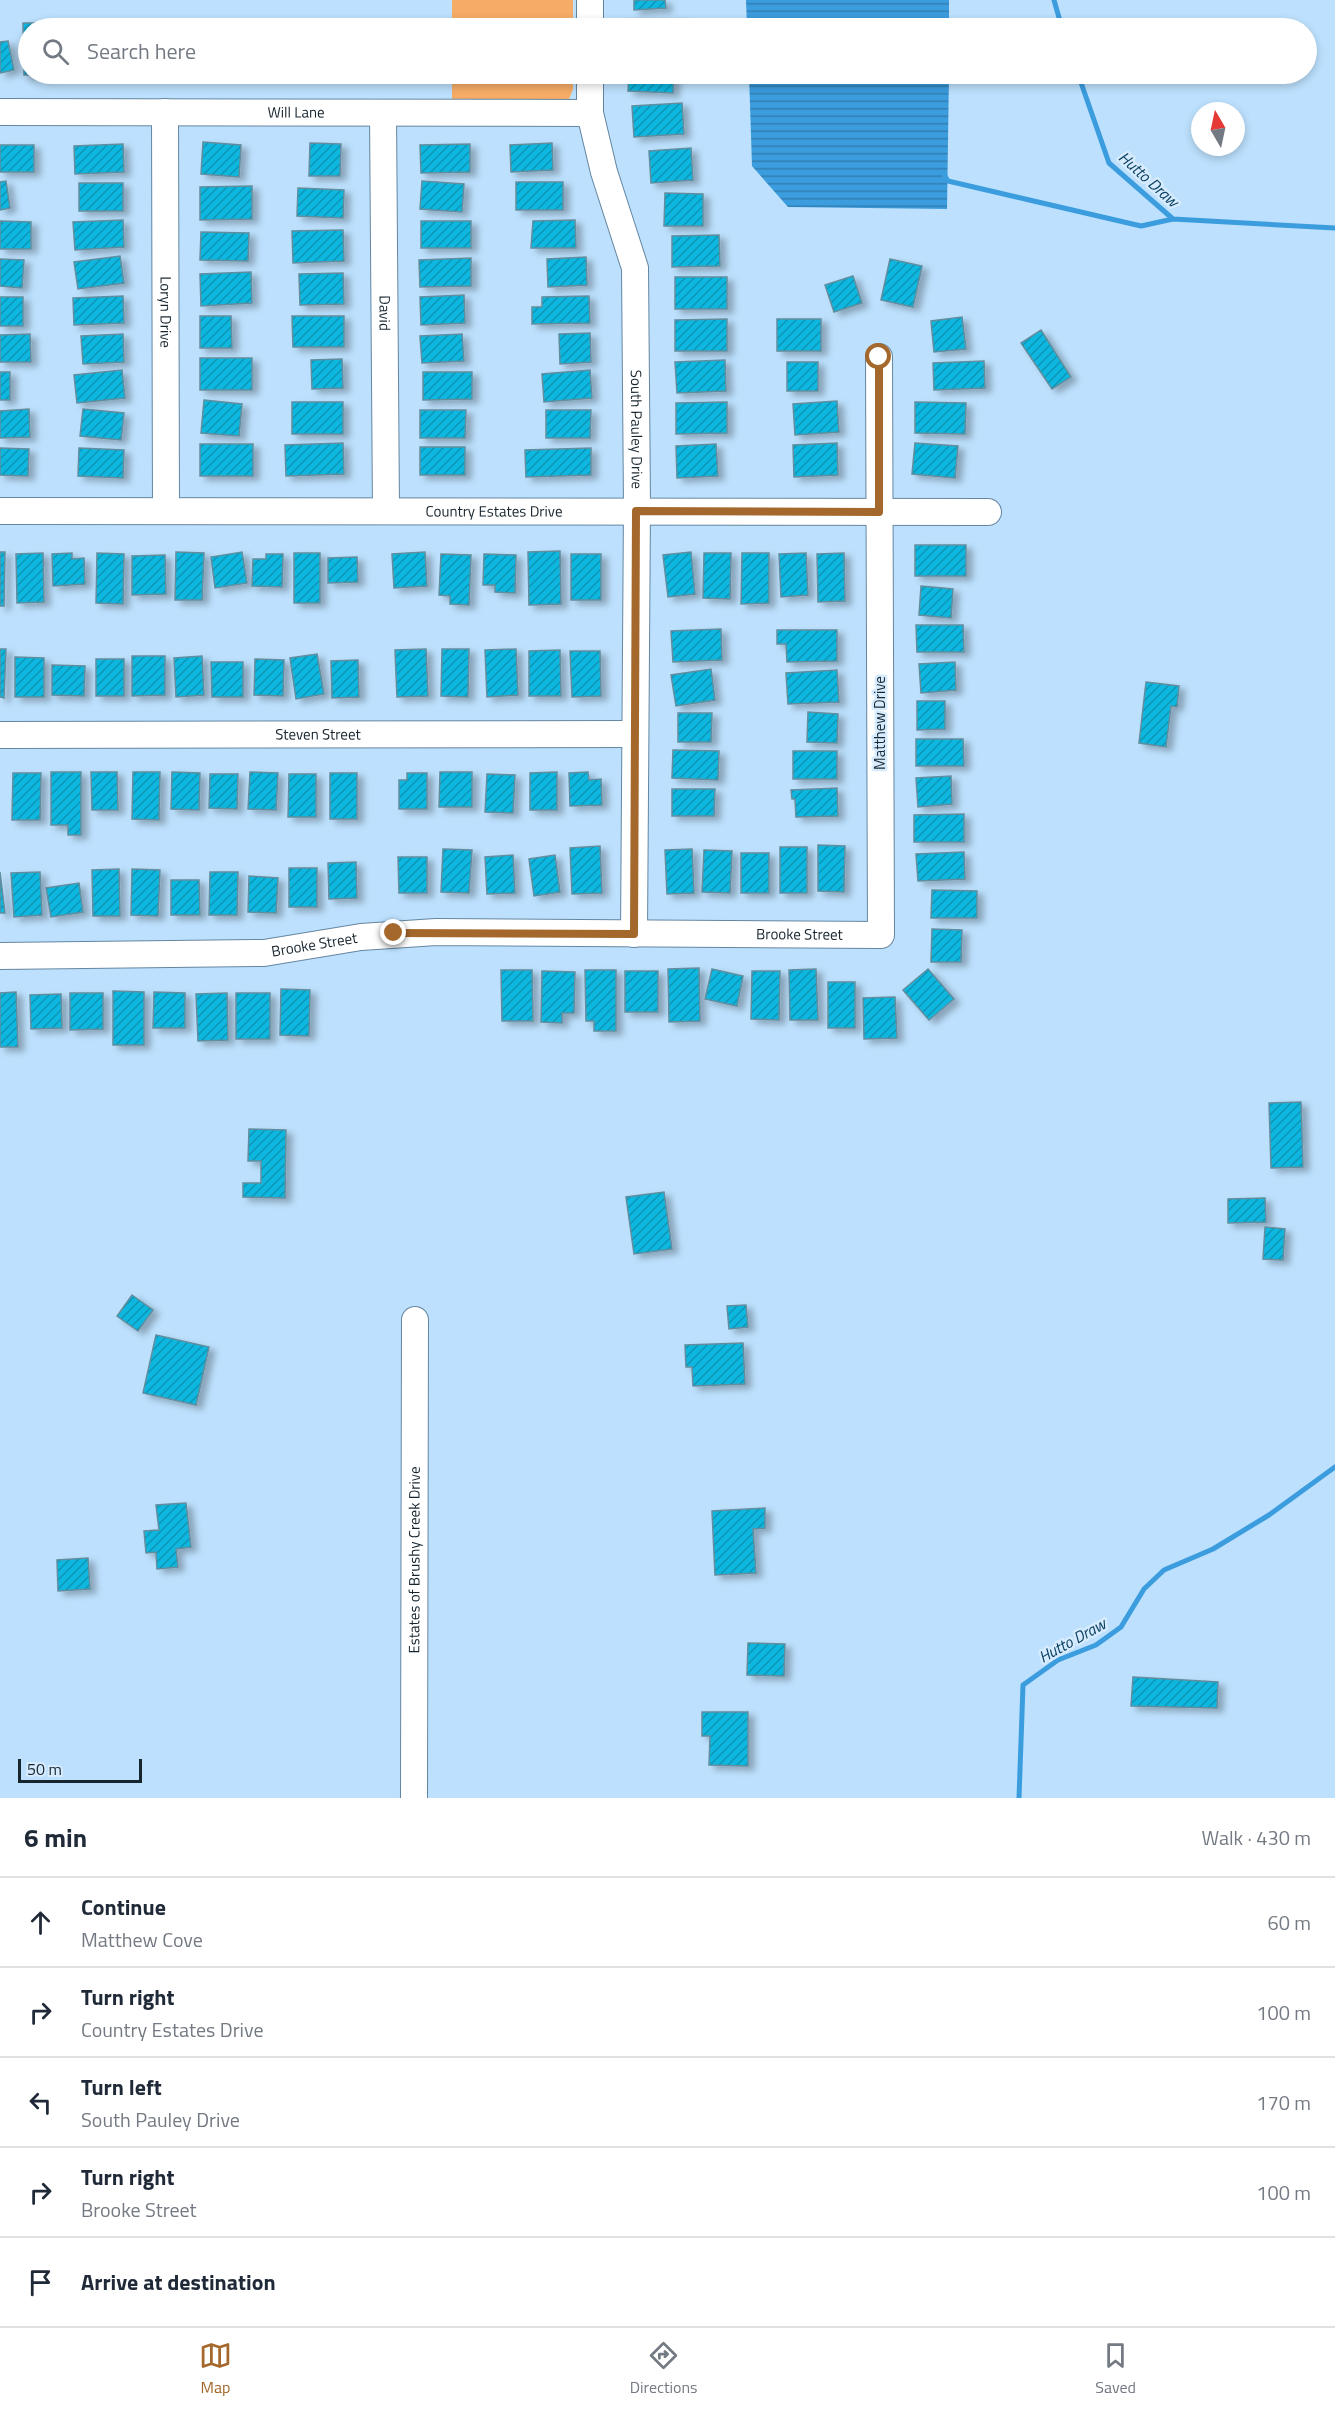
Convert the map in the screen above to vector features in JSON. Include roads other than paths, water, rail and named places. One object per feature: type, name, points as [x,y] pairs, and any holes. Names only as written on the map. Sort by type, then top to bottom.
[{"type":"street","points":[[590,0],[590,18]]},
{"type":"street","name":"South Pauley Drive","points":[[590,84],[590,113],[604,172],[634,268],[636,511],[634,934]]},
{"type":"street","name":"Will Lane","points":[[0,112],[590,113]]},
{"type":"street","name":"Loryn Drive","points":[[165,112],[166,511]]},
{"type":"street","name":"David","points":[[383,113],[386,511]]},
{"type":"street","name":"Matthew Drive","points":[[879,357],[881,935]]},
{"type":"street","name":"Country Estates Drive","points":[[0,511],[987,512]]},
{"type":"street","name":"Steven Street","points":[[0,735],[634,734]]},
{"type":"street","name":"Brooke Street","points":[[0,956],[264,953],[394,933],[881,935]]},
{"type":"street","name":"Estates of Brushy Creek Drive","points":[[414,1798],[416,1320]]},
{"type":"water","points":[[746,0],[949,0],[949,18],[747,18]]},
{"type":"water","points":[[749,84],[949,84],[947,209],[788,207],[752,166]]},
{"type":"waterway","name":"Hutto Draw","points":[[1054,0],[1059,18]]},
{"type":"waterway","name":"Hutto Draw","points":[[1081,84],[1109,163],[1173,219],[1335,228]]},
{"type":"waterway","points":[[944,175],[948,181],[1141,226],[1173,219]]},
{"type":"waterway","name":"Hutto Draw","points":[[1019,1798],[1023,1685],[1058,1660],[1096,1645],[1121,1627],[1144,1589],[1164,1570],[1213,1549],[1269,1515],[1335,1467]]}]
